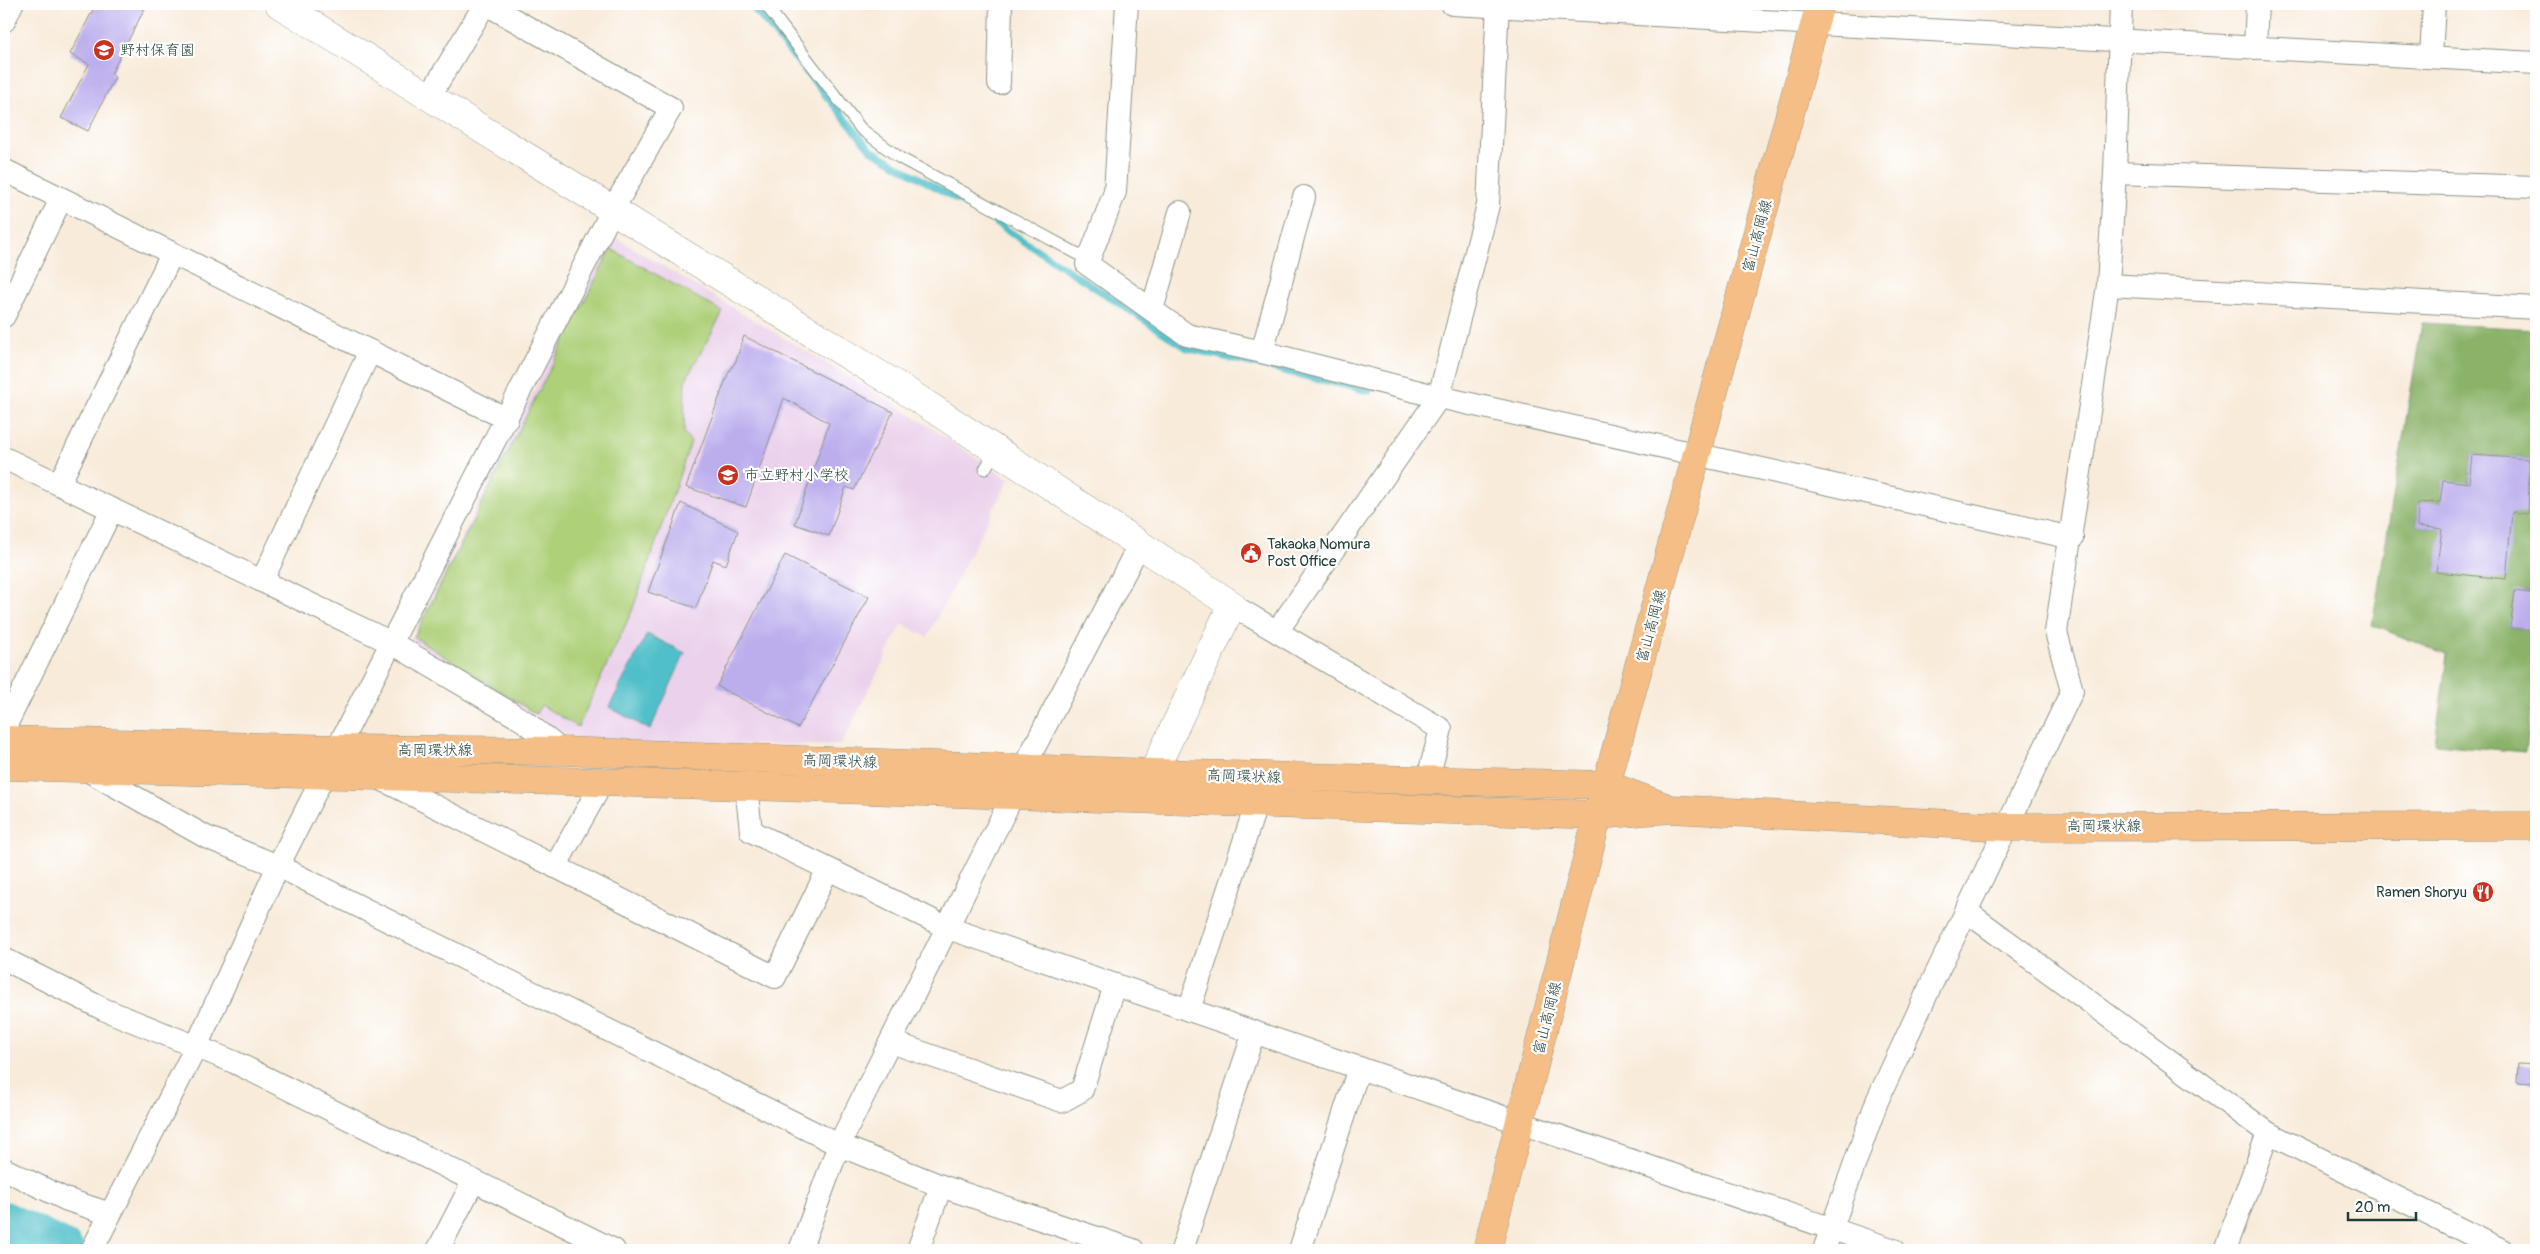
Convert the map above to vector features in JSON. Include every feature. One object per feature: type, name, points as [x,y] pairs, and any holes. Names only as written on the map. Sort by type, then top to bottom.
[{"type":"main road","name":"富山高岡線","points":[[1488,1250],[1598,815],[1699,453],[1817,14]]},
{"type":"main road","name":"高岡環状線","points":[[4,740],[337,749],[562,751],[1023,769],[1427,782],[1607,785],[1671,809]]},
{"type":"main road","name":"高岡環状線","points":[[4,766],[746,786],[1155,802],[1598,815],[1671,809],[2008,826],[2536,826]]},
{"type":"street","points":[[4,21],[12,4]]},
{"type":"street","points":[[279,4],[906,391],[990,460],[1140,545],[1232,605],[1278,630],[1441,729],[1427,782]]},
{"type":"street","points":[[92,1250],[196,1047],[278,866],[337,749],[613,209],[671,108],[485,4],[429,97]]},
{"type":"street","points":[[999,84],[1001,4]]},
{"type":"street","points":[[1127,4],[1115,192],[1087,264],[1187,335],[1262,352],[1435,403],[1699,453],[2072,538]]},
{"type":"street","points":[[1452,4],[1817,14],[2118,41],[2536,63]]},
{"type":"street","points":[[1824,1250],[1877,1101],[2072,691],[2056,632],[2072,538],[2108,285],[2115,173],[2118,41],[2121,4]]},
{"type":"street","points":[[2255,48],[2257,4]]},
{"type":"street","points":[[2431,57],[2434,4]]},
{"type":"street","points":[[1278,630],[1435,403],[1488,205],[1498,5]]},
{"type":"street","points":[[4,170],[507,419]]},
{"type":"street","points":[[2115,173],[2536,187]]},
{"type":"street","points":[[1262,352],[1304,197]]},
{"type":"street","points":[[4,316],[60,199]]},
{"type":"street","points":[[1152,310],[1180,212]]},
{"type":"street","points":[[59,484],[172,254]]},
{"type":"street","points":[[2108,285],[2536,308]]},
{"type":"street","points":[[262,581],[370,351]]},
{"type":"street","points":[[4,458],[392,643],[524,721],[562,751]]},
{"type":"street","points":[[4,729],[112,509]]},
{"type":"street","points":[[1023,769],[1140,545]]},
{"type":"street","points":[[1155,802],[1153,773],[1232,605]]},
{"type":"street","points":[[85,769],[206,837],[278,866],[839,1145],[941,1186],[1133,1250]]},
{"type":"street","points":[[376,776],[775,977],[828,868]]},
{"type":"street","points":[[555,867],[602,783]]},
{"type":"street","points":[[746,786],[751,831],[948,928],[1894,1250]]},
{"type":"street","points":[[800,1250],[839,1145],[1012,797]]},
{"type":"street","points":[[1189,1010],[1256,805]]},
{"type":"street","points":[[1966,911],[2268,1133],[2502,1250]]},
{"type":"street","points":[[4,959],[103,1009],[234,1062],[473,1182],[614,1250]]},
{"type":"street","points":[[891,1042],[1062,1101],[1082,1090],[1115,984]]},
{"type":"street","points":[[1182,1250],[1254,1032]]},
{"type":"street","points":[[1300,1250],[1359,1068]]},
{"type":"street","points":[[2225,1250],[2268,1133]]},
{"type":"street","points":[[4,1168],[108,1220]]},
{"type":"street","points":[[438,1250],[473,1182]]},
{"type":"street","points":[[918,1250],[941,1186]]},
{"type":"lane","points":[[765,4],[861,129],[900,158],[1089,260]]},
{"type":"shaded area","points":[[611,235],[899,407],[1009,479],[927,637],[902,624],[841,745],[582,744],[411,640]]},
{"type":"green space","points":[[611,249],[723,312],[685,381],[684,433],[691,442],[632,611],[578,727],[541,705],[536,714],[414,637]]},
{"type":"green space","points":[[2422,323],[2536,329],[2536,502],[2533,503],[2533,514],[2536,515],[2536,594],[2525,592],[2510,628],[2536,630],[2536,684],[2534,684],[2525,752],[2435,744],[2447,655],[2372,625]],"holes":[[[2472,455],[2530,459],[2529,501],[2501,499],[2442,529],[2417,526],[2418,504],[2440,502],[2443,481],[2468,488]]]},
{"type":"water","points":[[647,634],[685,653],[650,730],[609,707]]},
{"type":"building","points":[[96,4],[147,4],[111,74],[115,77],[88,131],[61,118],[89,64],[70,54]]},
{"type":"building","points":[[744,336],[893,412],[854,490],[846,487],[829,536],[795,524],[829,423],[784,398],[746,507],[686,487]]},
{"type":"building","points":[[2472,455],[2530,459],[2528,514],[2512,512],[2506,579],[2436,572],[2442,529],[2417,526],[2418,503],[2440,502],[2443,480],[2469,483]]},
{"type":"building","points":[[681,503],[738,531],[726,565],[713,560],[696,608],[648,592]]},
{"type":"building","points":[[785,555],[869,597],[798,728],[717,686]]},
{"type":"building","points":[[2515,591],[2536,594],[2536,630],[2510,628]]},
{"type":"building","points":[[2518,1064],[2536,1065],[2536,1083],[2517,1082]]},
{"type":"waterway","points":[[750,4],[871,150],[987,217],[1187,348],[1369,391]]},
{"type":"waterway","points":[[4,1221],[64,1250]]},
{"type":"place","name":"野村保育園","points":[[104,50]]},
{"type":"place","name":"市立野村小学校","points":[[728,475]]},
{"type":"place","name":"Takaoka Nomura Post Office","points":[[1251,553]]},
{"type":"place","name":"Ramen Shoryu","points":[[2483,892]]}]
